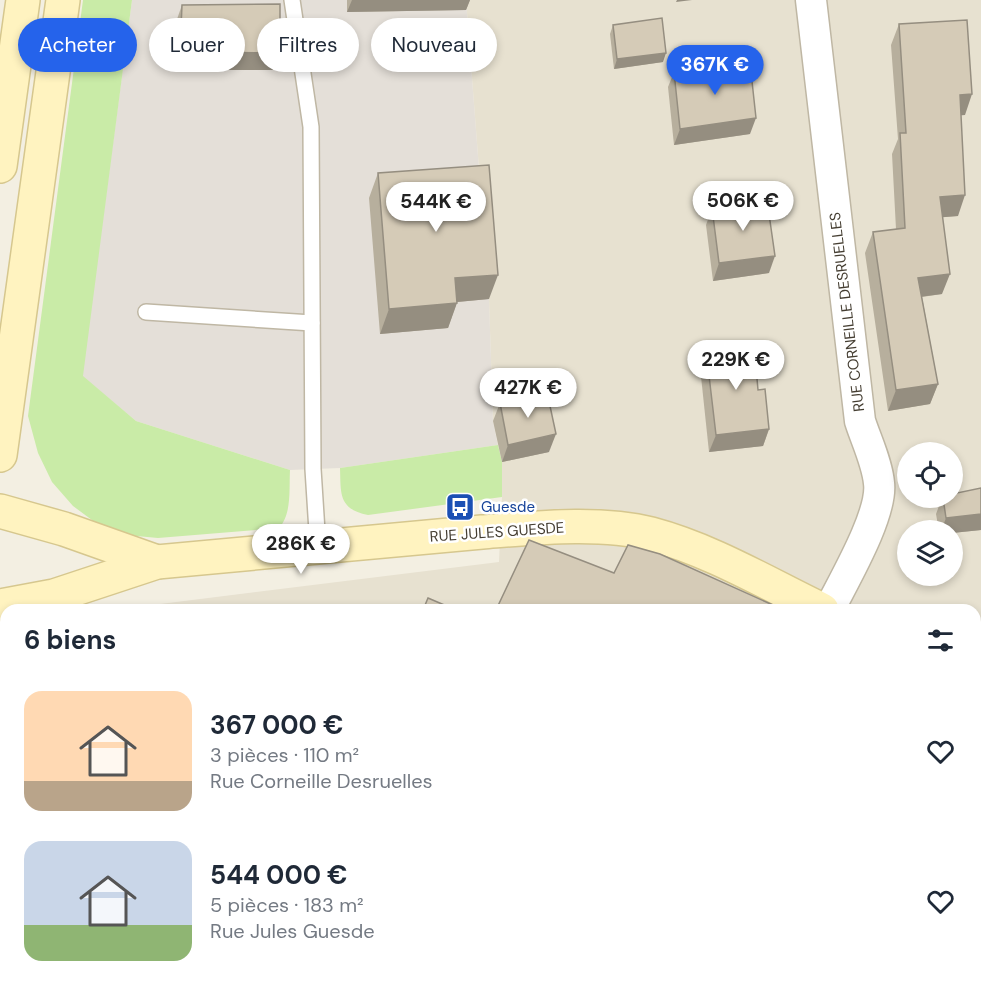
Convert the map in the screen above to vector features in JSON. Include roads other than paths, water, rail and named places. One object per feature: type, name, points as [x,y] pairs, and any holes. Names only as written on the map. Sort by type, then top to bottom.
[{"type":"street","points":[[0,166],[23,0]]},
{"type":"street","points":[[0,455],[63,0]]},
{"type":"street","name":"RUE CORNEILLE DESRUELLES","points":[[811,0],[860,421],[879,480],[880,496],[875,514],[832,604]]},
{"type":"street","name":"RUE JULES GUESDE","points":[[0,511],[63,529],[157,562]]},
{"type":"street","name":"RUE JULES GUESDE","points":[[11,604],[54,596],[157,562],[528,528],[597,527],[638,532],[692,547],[810,604]]},
{"type":"lane","points":[[292,0],[311,127],[313,469],[318,547]]},
{"type":"lane","points":[[146,312],[312,323]]},
{"type":"place","name":"Guesde","points":[[460,507]]}]
